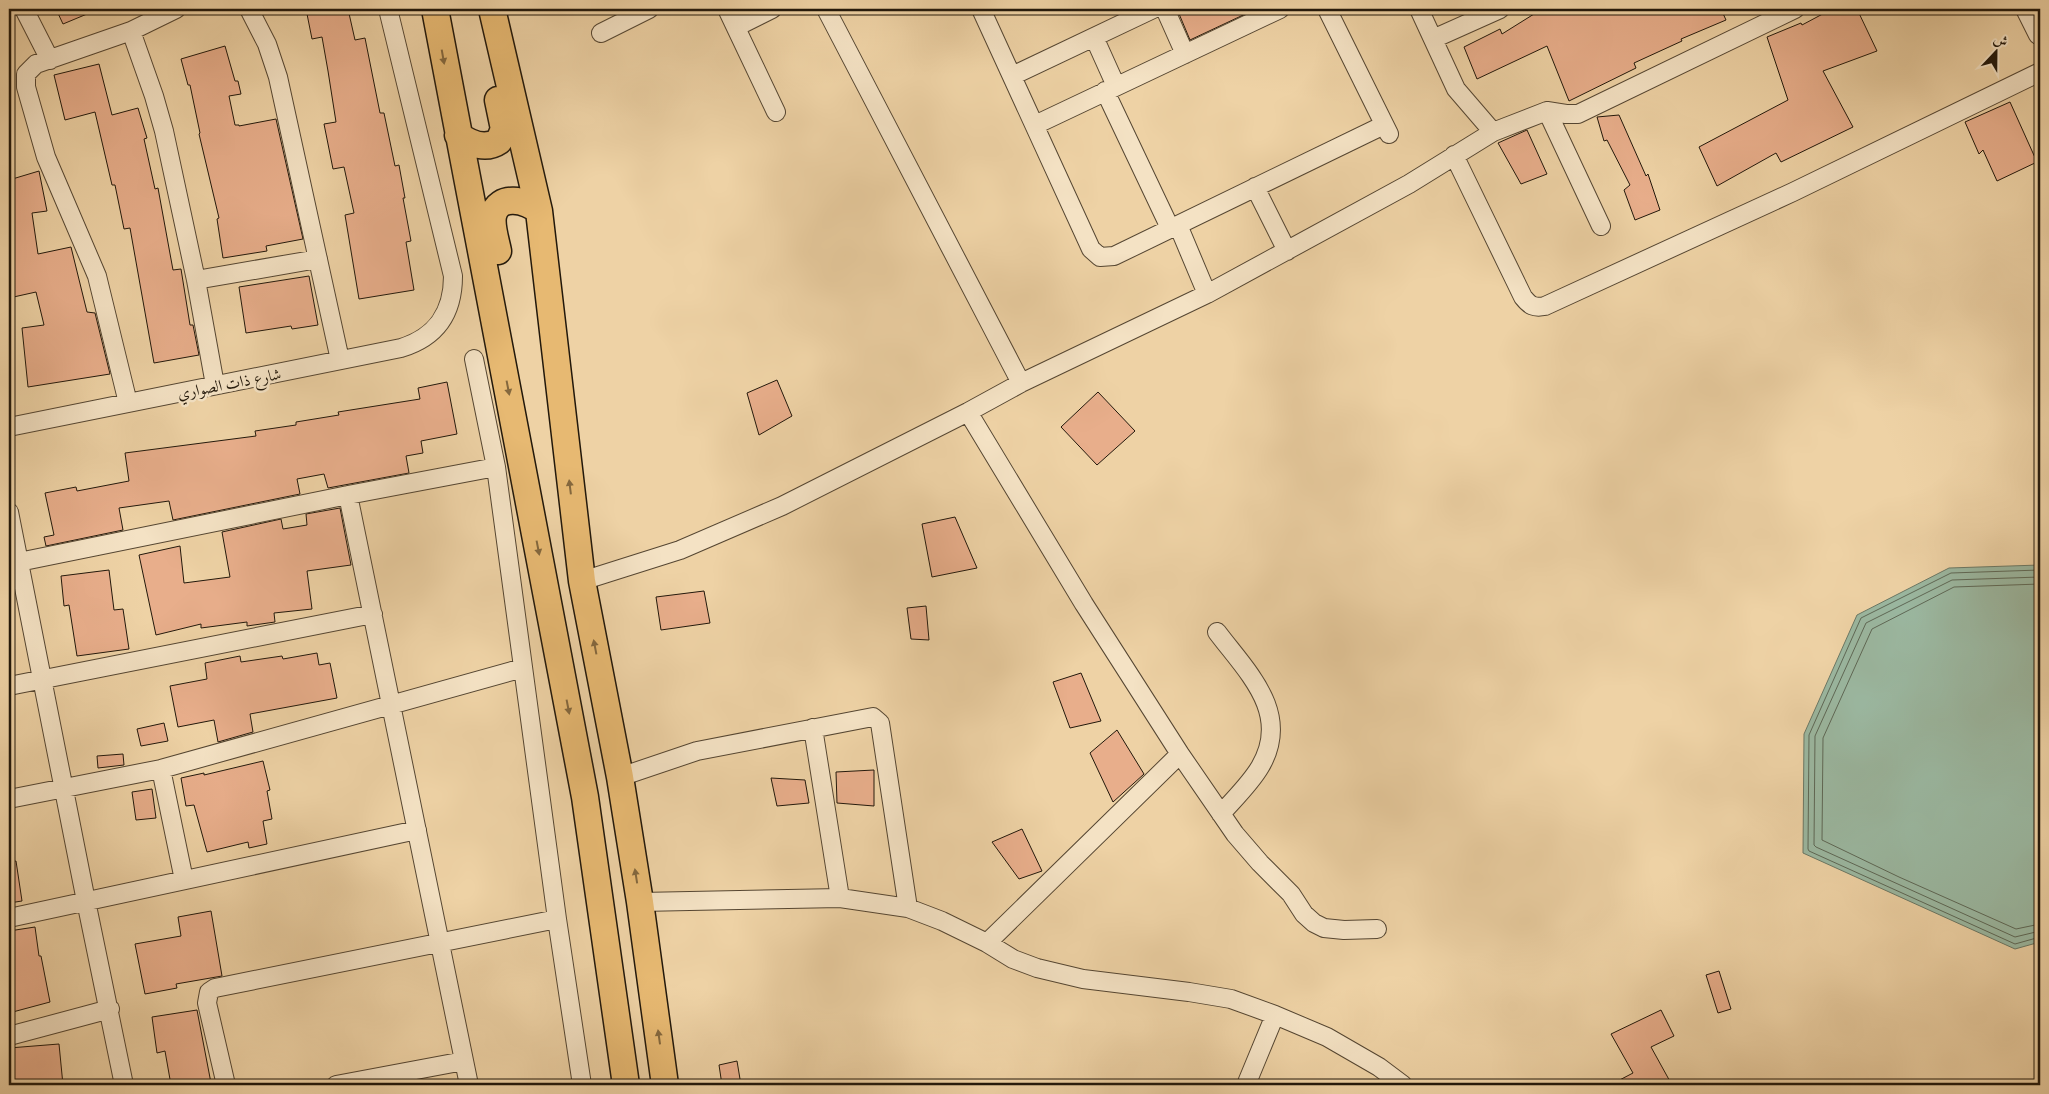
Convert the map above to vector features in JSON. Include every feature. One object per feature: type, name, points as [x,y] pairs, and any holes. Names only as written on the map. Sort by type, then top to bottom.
[{"type":"main road","points":[[435,9],[586,797],[626,1085]]},
{"type":"main road","points":[[458,135],[466,141],[483,146],[496,143],[502,137],[504,129],[491,65],[494,19]]},
{"type":"main road","points":[[494,19],[539,211],[582,581],[620,777],[640,902],[665,1085]]},
{"type":"main road","points":[[502,357],[509,342],[512,326],[494,224],[494,213],[501,204],[513,201],[527,203],[539,211]]},
{"type":"street","points":[[24,9],[50,60]]},
{"type":"street","points":[[128,403],[97,276],[46,157],[25,80],[30,68],[36,64],[131,31],[176,9]]},
{"type":"street","points":[[249,9],[267,44],[278,77],[340,360]]},
{"type":"street","name":"شارع ذات الصواري","points":[[9,427],[413,344],[424,338],[440,322],[451,300],[453,276],[388,9]]},
{"type":"street","points":[[601,33],[649,9]]},
{"type":"street","points":[[727,9],[776,112]]},
{"type":"street","points":[[736,27],[772,9]]},
{"type":"street","points":[[826,9],[1021,383]]},
{"type":"street","points":[[981,9],[1096,255],[1104,258],[1114,256],[1255,187],[1386,129],[1327,9]]},
{"type":"street","points":[[1012,76],[1094,37],[1118,16],[1153,9]]},
{"type":"street","points":[[1165,9],[1185,54]]},
{"type":"street","points":[[1035,125],[1280,9]]},
{"type":"street","points":[[1419,9],[1456,89],[1493,132]]},
{"type":"street","points":[[1433,39],[1500,9]]},
{"type":"street","points":[[582,581],[680,550],[782,506],[968,412],[1021,383],[1207,294],[1409,184],[1493,132],[1547,111],[1578,114],[1762,16],[1795,9]]},
{"type":"street","points":[[2025,9],[2038,35]]},
{"type":"street","points":[[131,31],[164,131],[196,280],[215,385]]},
{"type":"street","points":[[1094,37],[1110,89],[1207,294]]},
{"type":"street","points":[[1454,155],[1523,297],[1534,308],[1545,306],[1794,192],[2040,73]]},
{"type":"street","points":[[1547,111],[1601,226]]},
{"type":"street","points":[[1255,187],[1287,251]]},
{"type":"street","points":[[196,280],[318,259]]},
{"type":"street","points":[[474,359],[496,467],[557,919],[582,1085]]},
{"type":"street","points":[[968,412],[1084,604],[1180,754],[1248,850],[1291,894],[1304,914],[1314,923],[1324,928],[1344,930],[1376,929]]},
{"type":"street","points":[[14,563],[496,467]]},
{"type":"street","points":[[348,495],[469,1085]]},
{"type":"street","points":[[9,512],[14,563],[42,678],[124,1085]]},
{"type":"street","points":[[9,686],[373,614]]},
{"type":"street","points":[[1217,632],[1263,693],[1271,714],[1270,748],[1260,768],[1221,814]]},
{"type":"street","points":[[9,799],[161,769],[523,668]]},
{"type":"street","points":[[620,777],[698,751],[868,717],[878,719],[908,908]]},
{"type":"street","points":[[813,728],[840,898]]},
{"type":"street","points":[[987,943],[1180,754]]},
{"type":"street","points":[[161,769],[184,880]]},
{"type":"street","points":[[9,918],[417,830]]},
{"type":"street","points":[[640,902],[840,898],[908,908],[942,921],[987,943],[1013,959],[1037,968],[1083,979],[1231,999],[1327,1037],[1379,1067],[1403,1085]]},
{"type":"street","points":[[226,1085],[207,1003],[210,992],[215,988],[557,919]]},
{"type":"street","points":[[9,1036],[110,1009]]},
{"type":"street","points":[[1246,1085],[1275,1015]]},
{"type":"street","points":[[336,1085],[464,1061]]},
{"type":"water","points":[[2040,565],[2040,942],[2015,949],[1803,853],[1804,734],[1857,615],[1949,568]]},
{"type":"building","points":[[56,9],[99,9],[63,24]]},
{"type":"building","points":[[306,9],[348,9],[355,40],[365,38],[380,113],[384,113],[395,166],[399,165],[411,241],[406,242],[414,290],[359,299],[345,215],[354,213],[344,167],[333,169],[324,124],[336,122],[322,37],[312,39]]},
{"type":"building","points":[[1177,9],[1256,9],[1190,40]]},
{"type":"building","points":[[1542,9],[1721,9],[1726,20],[1681,39],[1682,41],[1634,63],[1636,68],[1569,101],[1547,46],[1477,79],[1464,47],[1500,29],[1502,34]]},
{"type":"building","points":[[1832,9],[1857,9],[1877,51],[1823,71],[1853,127],[1781,162],[1776,153],[1717,186],[1699,147],[1788,100],[1767,37],[1801,23],[1802,25]]},
{"type":"building","points":[[225,46],[235,81],[238,81],[241,94],[229,96],[235,125],[239,126],[276,119],[303,239],[266,246],[267,251],[223,258],[217,219],[219,218],[199,134],[190,85],[188,85],[181,59]]},
{"type":"building","points":[[99,64],[112,115],[138,108],[147,138],[144,139],[155,189],[158,188],[173,270],[181,269],[190,325],[193,325],[199,355],[154,363],[130,228],[124,229],[115,185],[112,185],[95,112],[65,120],[54,75]]},
{"type":"building","points":[[2010,102],[2037,162],[1997,181],[1983,150],[1979,154],[1965,122]]},
{"type":"building","points":[[1619,115],[1646,176],[1648,174],[1660,210],[1635,220],[1624,190],[1630,185],[1607,140],[1604,141],[1597,117]]},
{"type":"building","points":[[1527,130],[1547,174],[1521,184],[1498,143]]},
{"type":"building","points":[[39,171],[47,211],[32,213],[38,254],[71,247],[87,312],[95,313],[110,374],[28,387],[22,328],[44,325],[36,292],[9,298],[9,180]]},
{"type":"building","points":[[309,276],[318,325],[292,329],[291,326],[246,333],[239,287]]},
{"type":"building","points":[[777,380],[792,416],[759,435],[747,393]]},
{"type":"building","points":[[447,382],[457,434],[421,441],[423,453],[406,456],[409,473],[328,488],[324,474],[297,479],[300,494],[173,520],[169,501],[119,508],[123,530],[46,546],[44,537],[54,535],[45,493],[76,487],[77,491],[129,481],[125,453],[256,436],[255,431],[296,425],[296,422],[339,415],[338,412],[420,399],[418,388]]},
{"type":"building","points":[[1098,392],[1135,431],[1097,465],[1061,427]]},
{"type":"building","points":[[340,508],[351,565],[307,571],[312,609],[274,613],[275,622],[247,626],[247,622],[201,628],[201,624],[156,635],[139,555],[180,546],[184,583],[230,577],[222,532],[281,519],[283,529],[307,525],[306,514]]},
{"type":"building","points":[[955,517],[977,568],[932,577],[922,524]]},
{"type":"building","points":[[109,570],[114,610],[123,609],[129,649],[77,656],[69,605],[64,606],[61,576]]},
{"type":"building","points":[[704,591],[710,623],[661,630],[656,597]]},
{"type":"building","points":[[926,606],[929,640],[911,639],[907,608]]},
{"type":"building","points":[[317,653],[319,665],[330,663],[337,698],[250,714],[253,732],[218,742],[214,720],[178,727],[170,686],[207,679],[205,663],[240,656],[241,662],[282,656],[283,659]]},
{"type":"building","points":[[1081,673],[1101,721],[1070,728],[1053,682]]},
{"type":"building","points":[[164,723],[168,741],[141,746],[137,729]]},
{"type":"building","points":[[1117,730],[1144,774],[1113,802],[1090,753]]},
{"type":"building","points":[[123,754],[124,765],[98,768],[97,756]]},
{"type":"building","points":[[263,761],[270,790],[267,791],[272,819],[263,821],[267,844],[249,848],[248,842],[207,852],[194,805],[186,806],[181,778],[204,773],[204,775]]},
{"type":"building","points":[[874,770],[874,806],[837,803],[836,772]]},
{"type":"building","points":[[771,778],[805,780],[809,803],[777,806]]},
{"type":"building","points":[[152,789],[156,818],[136,820],[132,792]]},
{"type":"building","points":[[1022,829],[1042,871],[1019,879],[992,842]]},
{"type":"building","points":[[16,861],[22,901],[9,903],[9,862]]},
{"type":"building","points":[[211,911],[222,976],[176,984],[177,988],[145,994],[135,944],[181,936],[178,917]]},
{"type":"building","points":[[35,927],[39,956],[41,956],[50,1002],[9,1013],[9,931]]},
{"type":"building","points":[[1719,971],[1731,1009],[1718,1013],[1706,975]]},
{"type":"building","points":[[197,1010],[211,1083],[171,1085],[165,1051],[157,1053],[152,1017]]},
{"type":"building","points":[[1661,1010],[1674,1036],[1651,1047],[1672,1085],[1610,1085],[1633,1073],[1611,1034]]},
{"type":"building","points":[[59,1044],[63,1085],[9,1085],[9,1048]]},
{"type":"building","points":[[737,1061],[741,1085],[722,1085],[719,1065]]}]
